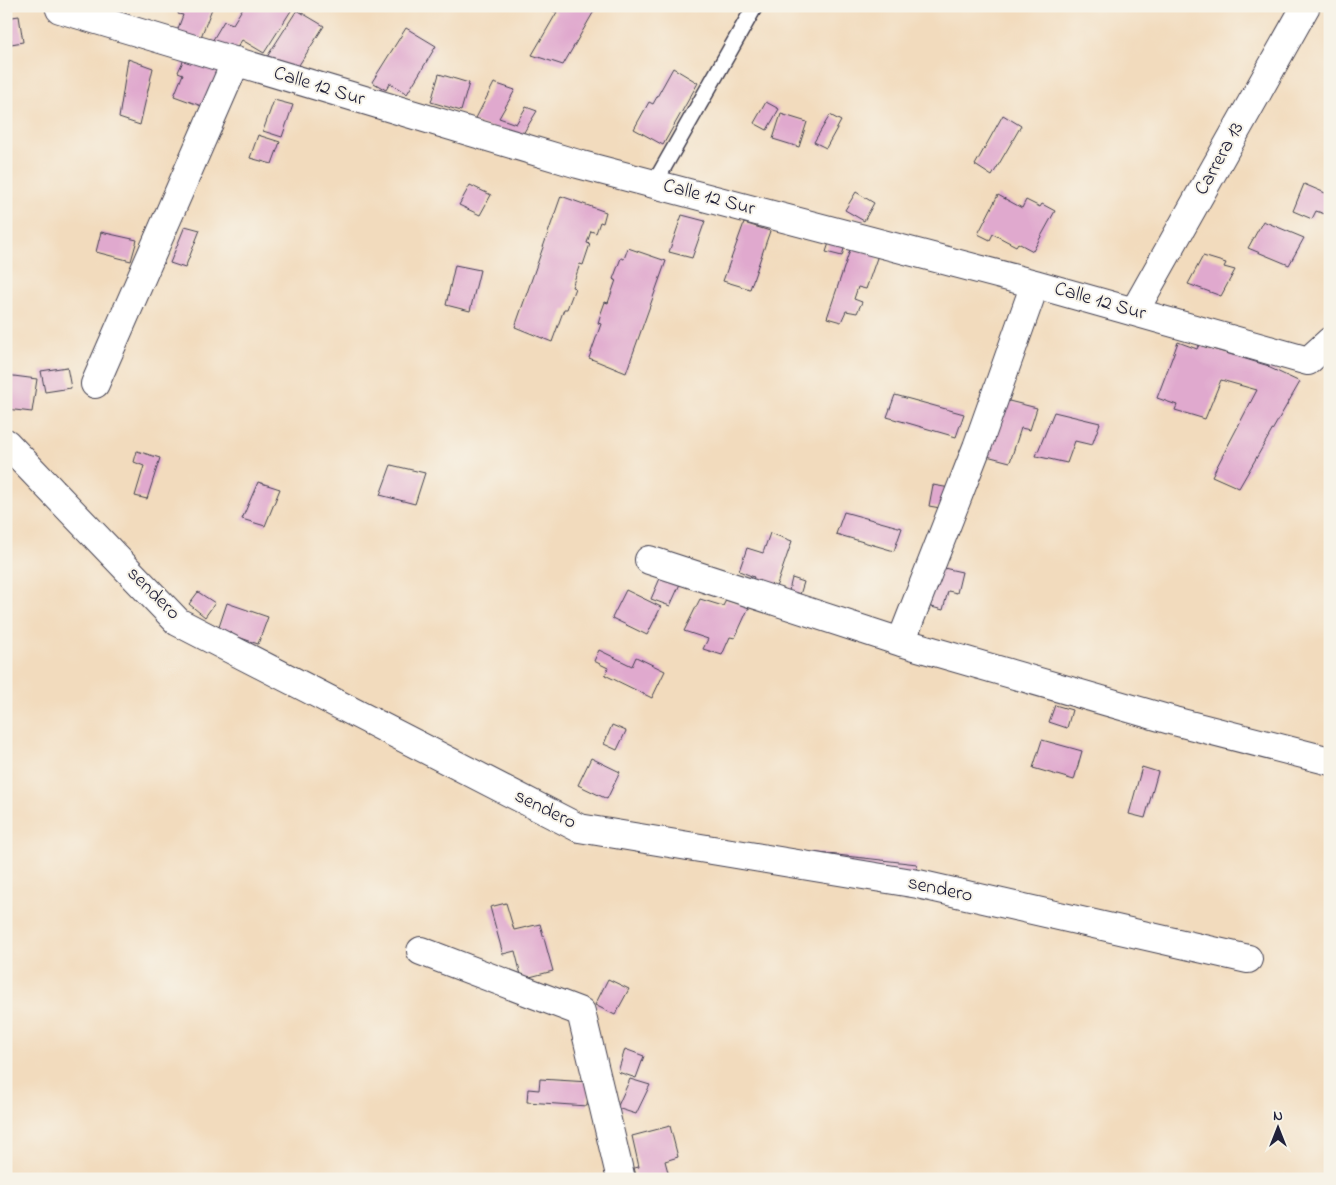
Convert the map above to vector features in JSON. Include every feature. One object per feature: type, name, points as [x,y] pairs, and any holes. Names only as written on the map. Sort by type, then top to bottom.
[{"type":"street","name":"Calle 12 Sur","points":[[59,6],[60,9],[578,164],[1035,284],[1308,361],[1330,341]]},
{"type":"street","name":"Carrera 13","points":[[1134,312],[1306,6]]},
{"type":"street","points":[[95,384],[236,62]]},
{"type":"street","points":[[901,642],[977,447],[1035,284]]},
{"type":"street","name":"sendero","points":[[6,443],[178,622],[579,828],[918,884],[1248,959]]},
{"type":"street","points":[[649,560],[901,642],[1174,721],[1330,761]]},
{"type":"street","points":[[421,951],[581,1012],[621,1179]]},
{"type":"lane","points":[[654,184],[755,6]]},
{"type":"building","points":[[96,6],[121,6],[119,14]]},
{"type":"building","points":[[180,6],[213,6],[199,42],[176,34],[183,15],[178,14]]},
{"type":"building","points":[[244,6],[294,6],[264,53],[242,40],[235,51],[211,43],[224,21],[233,24]]},
{"type":"building","points":[[556,6],[597,6],[563,65],[532,55],[557,12],[553,11]]},
{"type":"building","points":[[297,10],[324,26],[292,76],[265,60]]},
{"type":"building","points":[[19,16],[23,42],[11,44],[11,39],[6,40],[6,18]]},
{"type":"building","points":[[406,28],[436,46],[407,94],[390,83],[386,90],[372,82]]},
{"type":"building","points":[[185,57],[222,71],[207,108],[174,96],[183,74],[178,72]]},
{"type":"building","points":[[128,59],[153,68],[140,125],[119,118]]},
{"type":"building","points":[[673,68],[698,83],[663,145],[634,129],[649,102],[653,104]]},
{"type":"building","points":[[439,74],[469,83],[461,111],[431,102]]},
{"type":"building","points":[[494,83],[515,90],[499,118],[516,124],[526,107],[537,111],[521,137],[474,122]]},
{"type":"building","points":[[274,100],[293,105],[282,137],[263,131]]},
{"type":"building","points":[[766,102],[779,109],[767,130],[754,123]]},
{"type":"building","points":[[781,114],[807,122],[799,147],[773,139]]},
{"type":"building","points":[[830,115],[841,121],[826,148],[814,142]]},
{"type":"building","points":[[1003,115],[1021,126],[992,176],[975,165]]},
{"type":"building","points":[[258,135],[280,142],[272,164],[250,158]]},
{"type":"building","points":[[1304,184],[1330,195],[1328,215],[1316,211],[1312,219],[1293,211]]},
{"type":"building","points":[[470,185],[491,195],[480,215],[459,205]]},
{"type":"building","points":[[856,192],[874,203],[864,221],[845,210]]},
{"type":"building","points":[[998,195],[1022,208],[1026,200],[1040,207],[1042,204],[1055,211],[1033,251],[1018,243],[1016,246],[993,234],[990,240],[978,234]]},
{"type":"building","points":[[561,196],[606,212],[603,223],[600,222],[596,233],[591,231],[587,243],[590,244],[583,265],[580,264],[572,287],[575,288],[567,309],[564,309],[552,342],[515,327]]},
{"type":"building","points":[[682,215],[705,221],[692,258],[669,252]]},
{"type":"building","points":[[1263,221],[1304,238],[1289,265],[1248,248]]},
{"type":"building","points":[[744,223],[770,231],[750,289],[723,281]]},
{"type":"building","points":[[185,226],[200,230],[185,268],[170,263]]},
{"type":"building","points":[[101,232],[137,240],[131,261],[96,252]]},
{"type":"building","points":[[831,237],[846,241],[842,256],[826,252]]},
{"type":"building","points":[[851,247],[878,255],[866,289],[858,287],[854,299],[862,302],[857,313],[846,311],[841,322],[827,318]]},
{"type":"building","points":[[628,248],[666,261],[626,373],[589,358],[601,324],[598,323],[601,313],[605,302],[608,303],[616,280],[613,279],[621,258],[624,259]]},
{"type":"building","points":[[1203,256],[1226,263],[1224,267],[1235,270],[1221,296],[1188,284]]},
{"type":"building","points":[[455,265],[480,270],[470,311],[446,305]]},
{"type":"building","points":[[1178,342],[1197,349],[1199,345],[1269,366],[1300,382],[1239,488],[1212,476],[1257,390],[1221,380],[1205,419],[1175,410],[1177,405],[1157,398]]},
{"type":"building","points":[[67,367],[71,388],[45,392],[41,371]]},
{"type":"building","points":[[6,375],[37,379],[32,412],[6,409]]},
{"type":"building","points":[[895,395],[964,414],[956,437],[887,417]]},
{"type":"building","points":[[997,398],[1037,408],[1030,430],[1021,428],[1010,462],[983,455]]},
{"type":"building","points":[[1054,412],[1100,423],[1092,445],[1075,441],[1067,463],[1036,456]]},
{"type":"building","points":[[137,451],[160,458],[147,499],[135,496],[144,466],[134,462]]},
{"type":"building","points":[[391,465],[425,473],[415,504],[380,495]]},
{"type":"building","points":[[258,482],[280,489],[265,526],[242,519]]},
{"type":"building","points":[[933,485],[950,488],[946,509],[929,506]]},
{"type":"building","points":[[844,512],[902,528],[894,551],[836,534]]},
{"type":"building","points":[[770,533],[792,541],[774,593],[751,585],[754,577],[739,571],[747,548],[763,553]]},
{"type":"building","points":[[939,567],[962,572],[957,593],[948,591],[943,610],[920,604]]},
{"type":"building","points":[[661,576],[680,584],[670,606],[651,599]]},
{"type":"building","points":[[792,578],[804,582],[799,598],[788,595]]},
{"type":"building","points":[[626,590],[661,607],[647,635],[612,618]]},
{"type":"building","points":[[198,592],[215,603],[205,617],[189,604]]},
{"type":"building","points":[[700,599],[723,606],[726,600],[749,607],[735,638],[730,637],[722,655],[703,649],[708,639],[684,631]]},
{"type":"building","points":[[227,603],[268,617],[258,644],[218,630]]},
{"type":"building","points":[[599,650],[632,666],[636,657],[665,671],[652,698],[605,675],[608,668],[594,661]]},
{"type":"building","points":[[1055,705],[1072,710],[1067,728],[1049,722]]},
{"type":"building","points":[[612,725],[626,731],[617,750],[604,744]]},
{"type":"building","points":[[1042,740],[1082,751],[1074,780],[1033,768]]},
{"type":"building","points":[[591,758],[620,772],[607,799],[578,785]]},
{"type":"building","points":[[1142,767],[1158,772],[1145,818],[1129,814]]},
{"type":"building","points":[[810,852],[917,864],[915,880],[808,868]]},
{"type":"building","points":[[506,903],[514,930],[540,924],[553,971],[522,979],[515,951],[503,954],[490,907]]},
{"type":"building","points":[[608,979],[629,989],[615,1015],[595,1005]]},
{"type":"building","points":[[625,1049],[644,1056],[636,1078],[618,1072]]},
{"type":"building","points":[[540,1079],[589,1082],[587,1106],[527,1102],[528,1089],[539,1090]]},
{"type":"building","points":[[630,1079],[650,1085],[636,1114],[617,1108]]},
{"type":"building","points":[[670,1126],[678,1157],[665,1161],[669,1176],[657,1179],[637,1179],[634,1168],[639,1167],[632,1136]]}]
